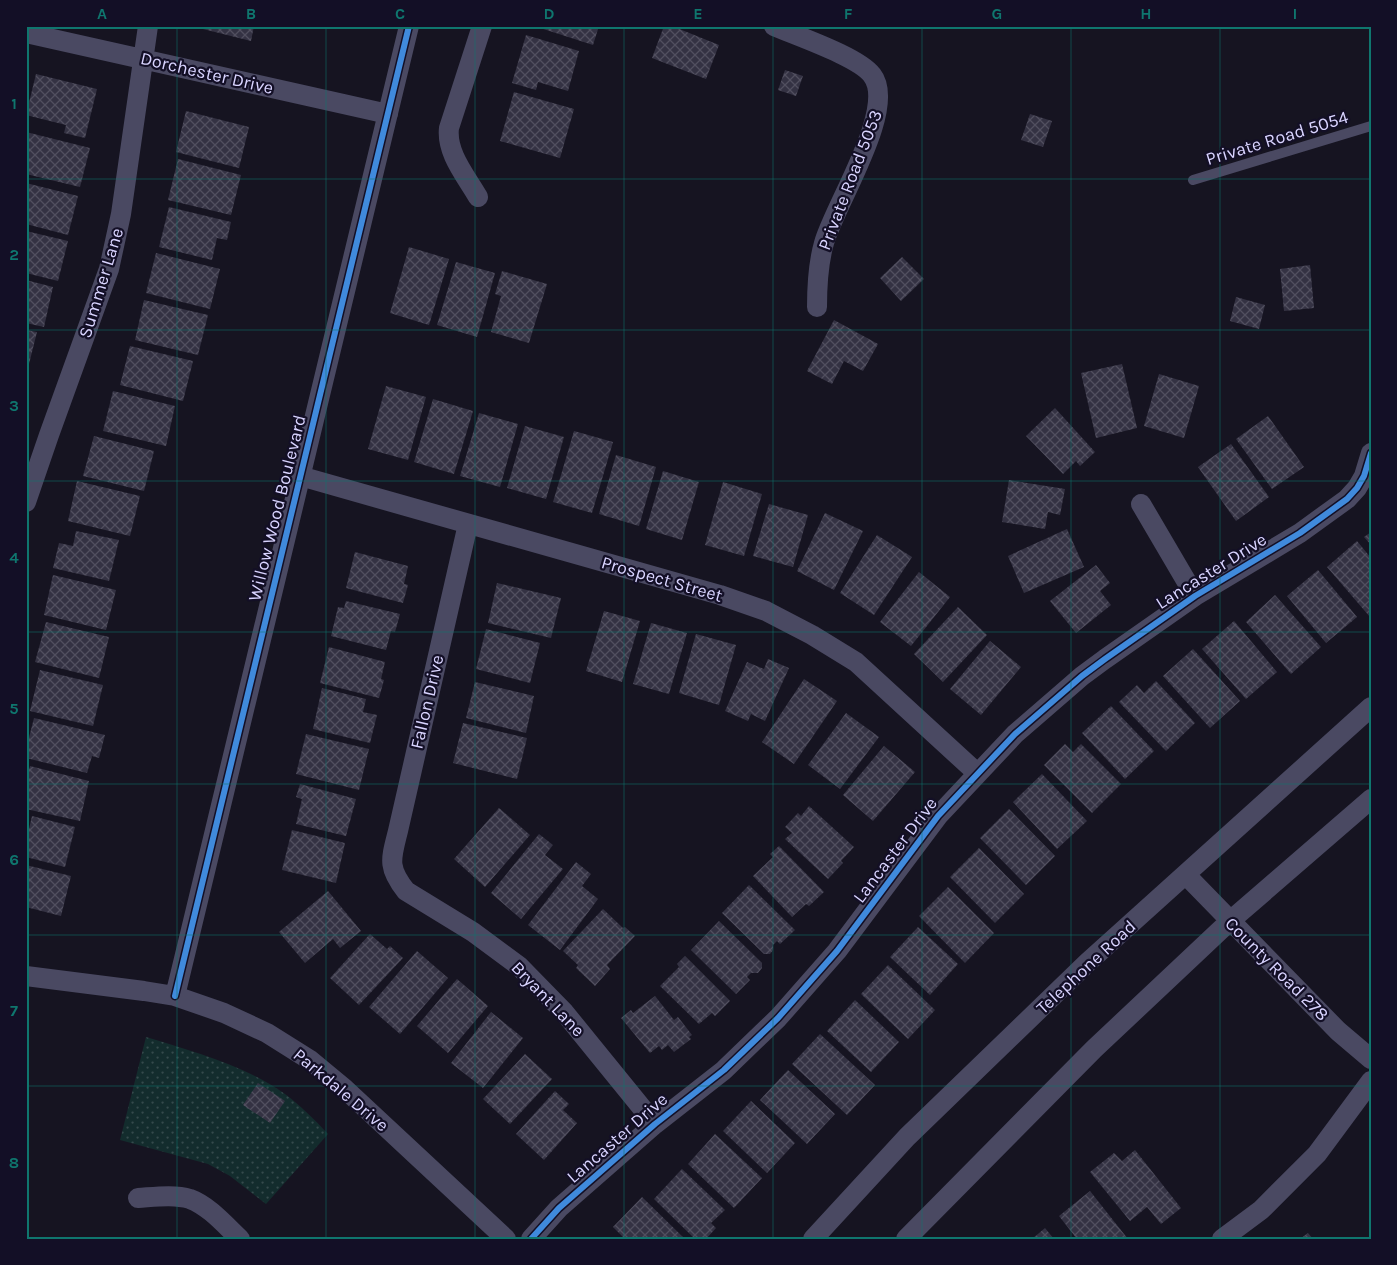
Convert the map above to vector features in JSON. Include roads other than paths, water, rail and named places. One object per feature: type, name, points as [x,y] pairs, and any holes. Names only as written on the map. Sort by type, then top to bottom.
[{"type":"street","name":"Summer Lane","points":[[26,502],[109,269],[121,214],[148,26]]},
{"type":"street","name":"Willow Wood Boulevard","points":[[175,996],[409,26]]},
{"type":"street","points":[[478,197],[452,152],[448,139],[449,128],[482,26]]},
{"type":"street","name":"Private Road 5053","points":[[774,26],[861,64],[872,75],[878,88],[879,104],[874,126],[824,241],[817,284],[817,307]]},
{"type":"street","name":"Dorchester Drive","points":[[26,33],[388,114]]},
{"type":"street","name":"Lancaster Drive","points":[[531,1239],[559,1208],[655,1124],[724,1070],[784,1011],[837,951],[938,816],[1015,734],[1082,676],[1195,596],[1300,533],[1346,499],[1357,488],[1364,476],[1371,453]]},
{"type":"street","name":"Prospect Street","points":[[300,476],[720,595],[766,611],[812,635],[856,662],[977,774]]},
{"type":"street","points":[[1141,504],[1195,596]]},
{"type":"street","name":"Fallon Drive","points":[[397,879],[392,867],[393,852],[468,524]]},
{"type":"street","name":"Telephone Road","points":[[812,1239],[914,1131],[1087,963],[1371,706]]},
{"type":"street","points":[[906,1239],[1094,1050],[1230,920],[1371,799]]},
{"type":"street","name":"County Road 278","points":[[1186,875],[1338,1031],[1371,1059]]},
{"type":"street","name":"Bryant Lane","points":[[397,879],[406,891],[496,948],[519,966],[564,1012],[655,1124]]},
{"type":"street","name":"Parkdale Drive","points":[[26,976],[144,990],[175,996],[246,1022],[267,1033],[310,1060],[368,1109],[506,1239]]},
{"type":"street","points":[[1222,1239],[1261,1210],[1317,1154],[1371,1081]]},
{"type":"street","points":[[138,1198],[170,1196],[189,1199],[204,1207],[240,1239]]},
{"type":"lane","name":"Private Road 5054","points":[[1193,180],[1371,126]]}]
